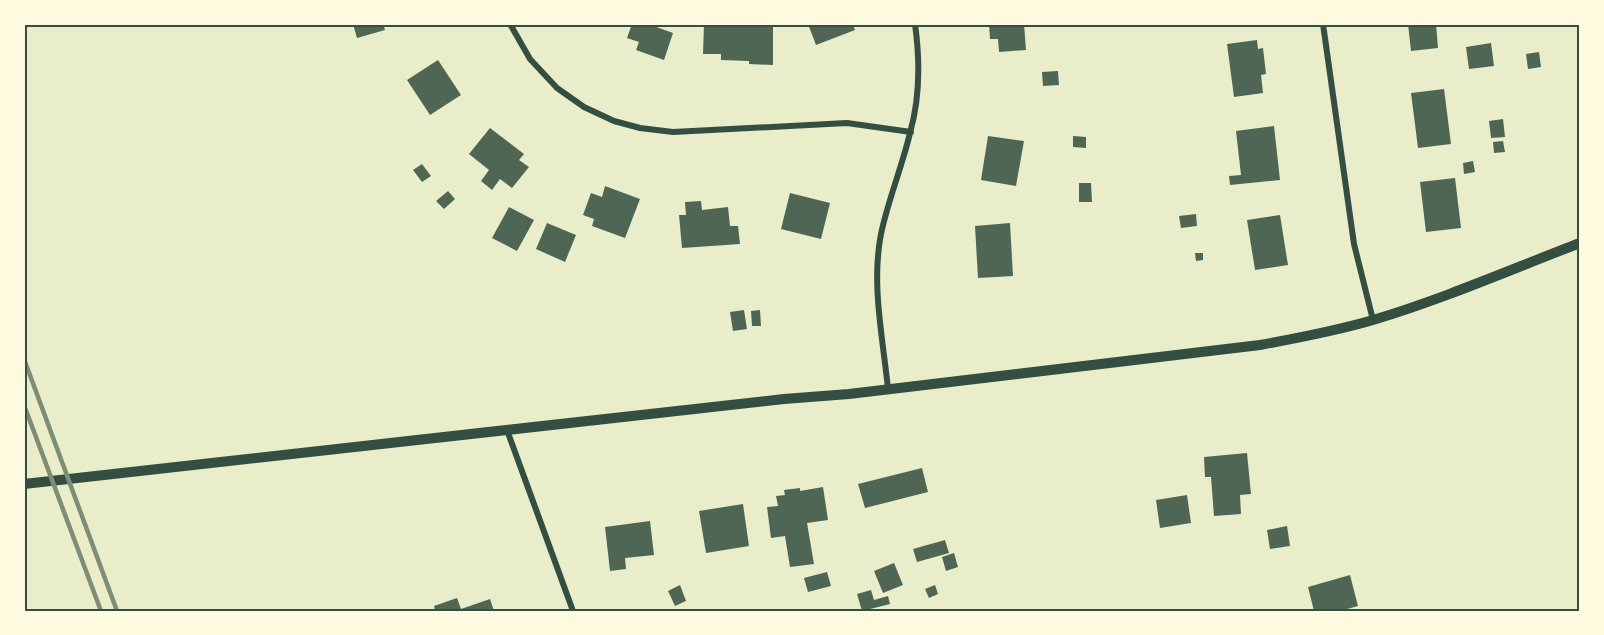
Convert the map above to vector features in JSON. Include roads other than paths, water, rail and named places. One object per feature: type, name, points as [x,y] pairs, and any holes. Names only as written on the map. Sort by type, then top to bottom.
[{"type":"street","points":[[510,24],[530,59],[557,88],[584,107],[614,122],[673,132],[847,123],[911,132]]},
{"type":"street","points":[[888,389],[878,280],[880,236],[911,132],[916,105],[918,63],[915,24]]},
{"type":"street","points":[[1323,24],[1354,243],[1373,320]]},
{"type":"street","points":[[24,484],[888,389],[1260,345],[1373,320],[1580,243]]},
{"type":"street","points":[[507,430],[573,611]]},
{"type":"railway","points":[[24,359],[117,611]]},
{"type":"railway","points":[[24,405],[101,611]]}]
